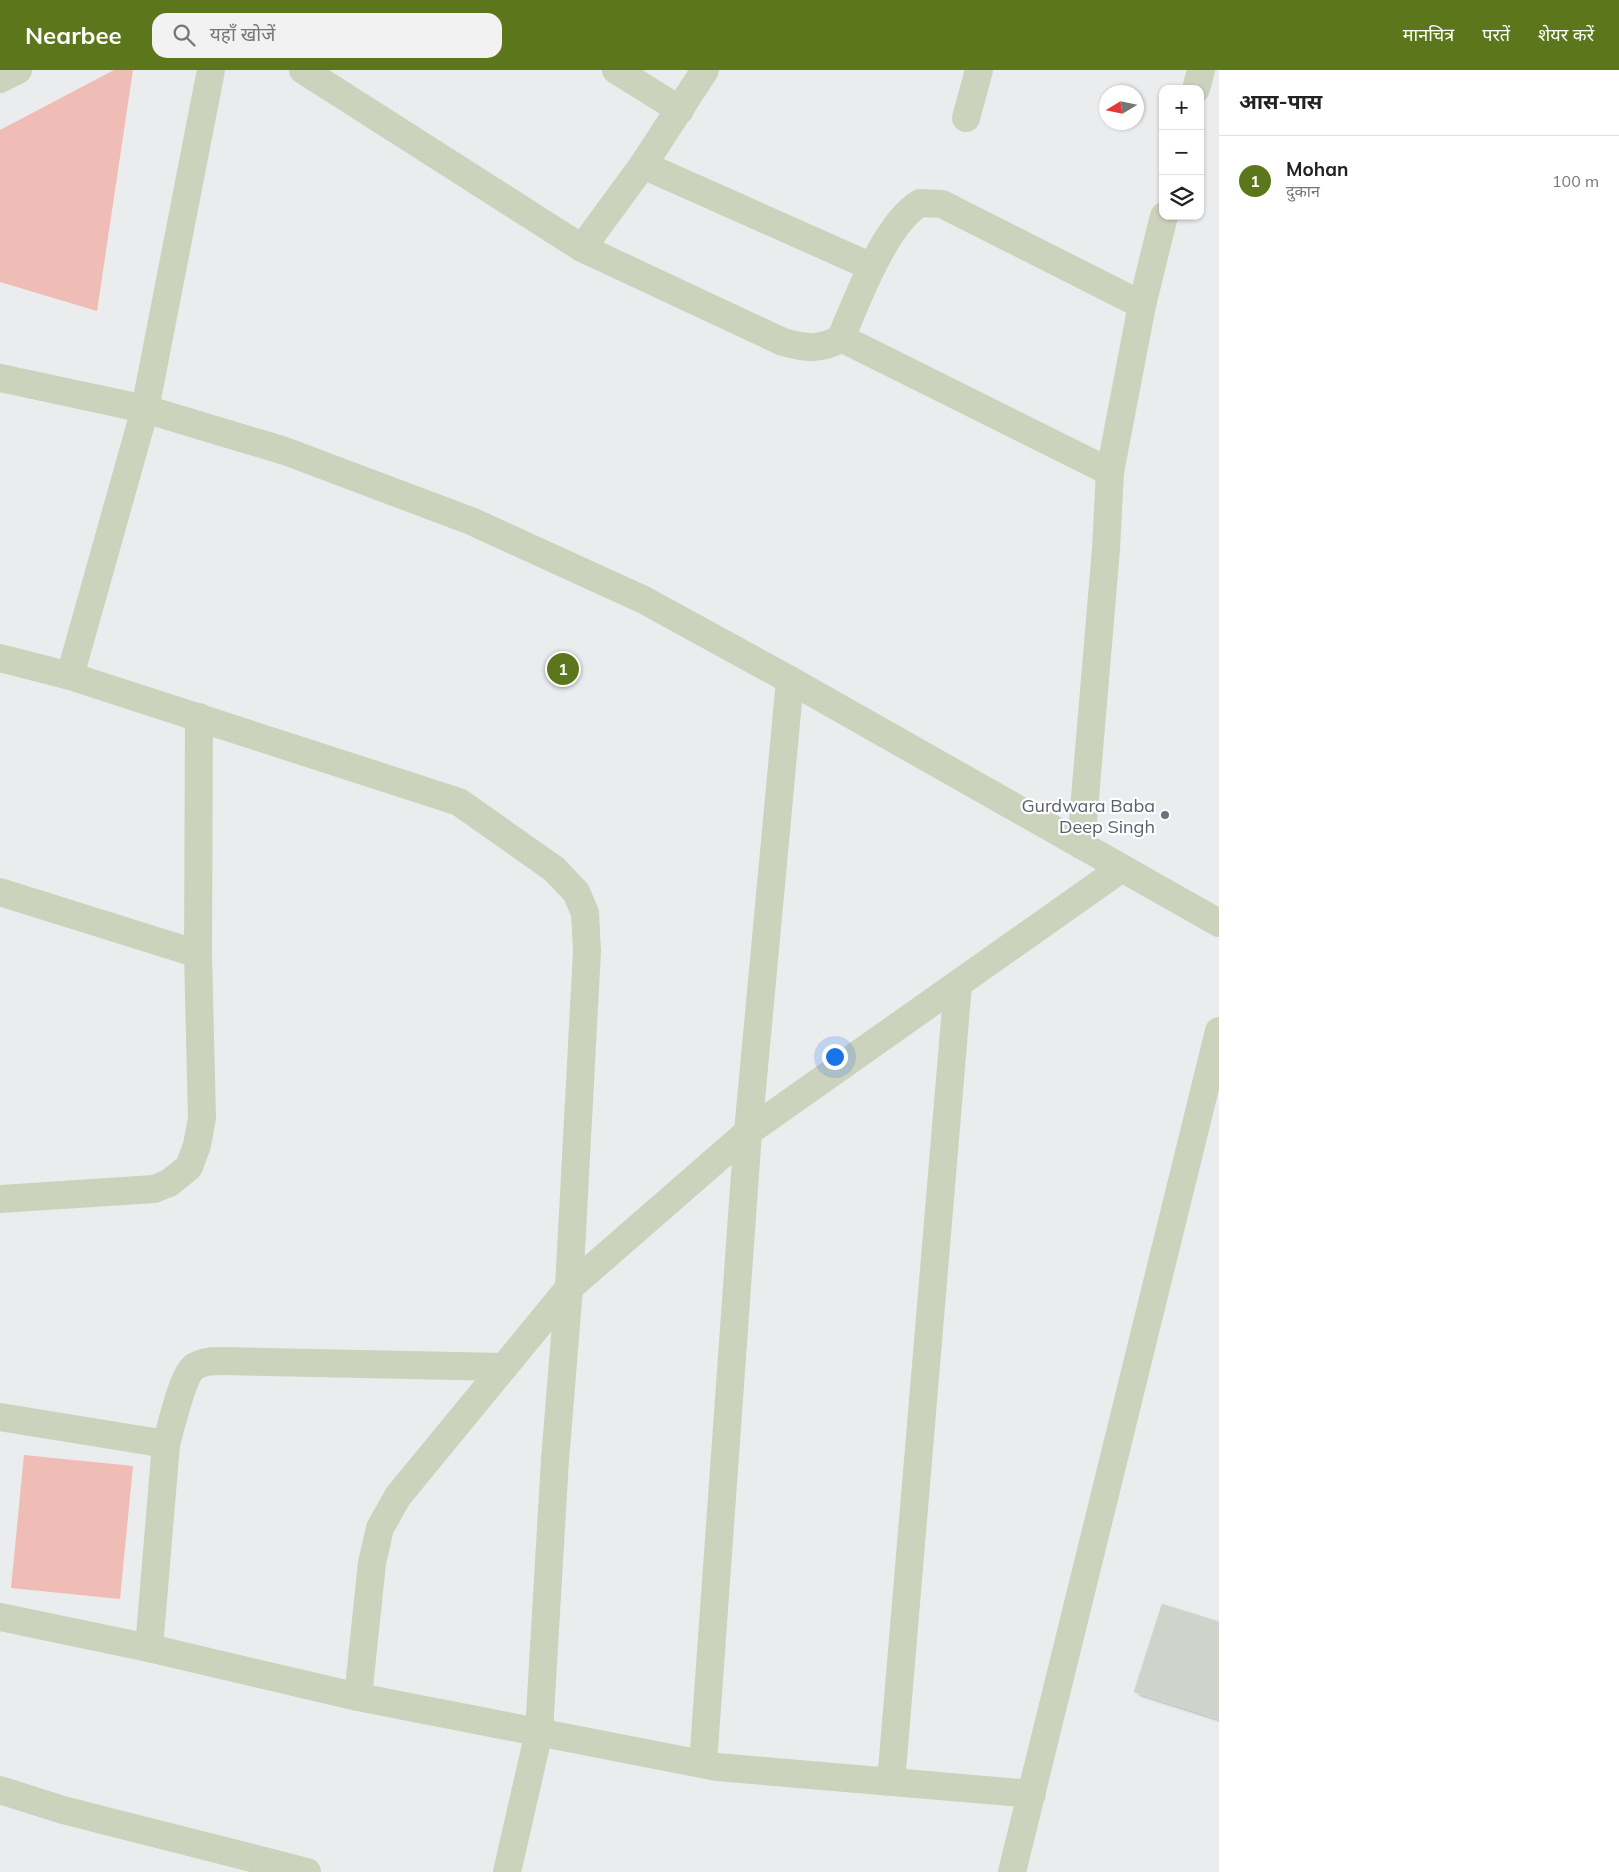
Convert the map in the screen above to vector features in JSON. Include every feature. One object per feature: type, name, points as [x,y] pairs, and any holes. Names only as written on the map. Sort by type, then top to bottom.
[{"type":"street","points":[[0,79],[18,70]]},
{"type":"street","points":[[70,676],[145,410],[211,70]]},
{"type":"street","points":[[303,70],[582,248],[783,342],[811,348],[830,344],[841,338],[872,267],[902,217],[920,203],[942,204],[1142,305]]},
{"type":"street","points":[[616,70],[680,110]]},
{"type":"street","points":[[582,248],[643,165],[705,70]]},
{"type":"street","points":[[966,118],[979,70]]},
{"type":"street","points":[[1197,85],[1201,70]]},
{"type":"street","points":[[643,165],[872,267]]},
{"type":"street","points":[[1081,845],[1106,549],[1110,472],[1142,305],[1163,220]]},
{"type":"street","points":[[841,338],[1110,472]]},
{"type":"street","points":[[0,378],[145,410],[285,451],[471,521],[644,600],[790,680],[1219,923]]},
{"type":"street","points":[[0,658],[70,676],[459,802],[554,869],[576,892],[585,914],[587,950],[569,1288],[555,1460],[539,1732],[507,1872]]},
{"type":"street","points":[[703,1764],[748,1132],[790,680]]},
{"type":"street","points":[[0,1199],[154,1189],[169,1184],[189,1167],[197,1145],[202,1118],[198,954],[198,717]]},
{"type":"street","points":[[358,1697],[372,1563],[380,1528],[398,1496],[569,1288],[748,1132],[1122,868]]},
{"type":"street","points":[[0,892],[198,954]]},
{"type":"street","points":[[891,1782],[958,984]]},
{"type":"street","points":[[1012,1872],[1219,1031]]},
{"type":"street","points":[[149,1648],[166,1444],[183,1386],[192,1368],[205,1362],[504,1367]]},
{"type":"street","points":[[0,1416],[166,1444]]},
{"type":"street","points":[[0,1617],[149,1648],[358,1697],[703,1764],[1032,1794]]},
{"type":"street","points":[[0,1790],[62,1810],[305,1872]]},
{"type":"shaded area","points":[[114,70],[133,70],[97,311],[0,282],[0,130]]},
{"type":"shaded area","points":[[24,1455],[133,1466],[120,1599],[11,1588]]},
{"type":"building","points":[[1162,1604],[1219,1622],[1219,1719],[1134,1692]]},
{"type":"place","name":"Mohan","points":[[563,669]]},
{"type":"place","name":"Gurdwara Baba Deep Singh","points":[[1165,815]]}]
